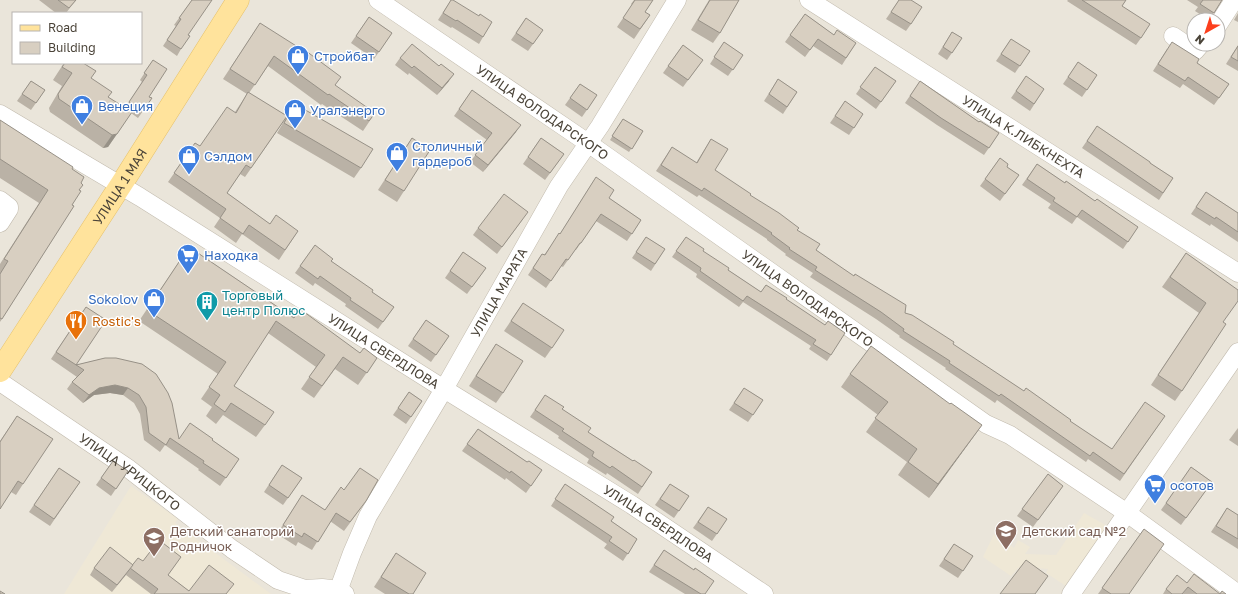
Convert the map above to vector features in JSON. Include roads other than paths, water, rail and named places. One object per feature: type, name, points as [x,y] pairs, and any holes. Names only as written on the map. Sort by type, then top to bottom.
[{"type":"main road","name":"УЛИЦА 1 МАЯ","points":[[0,371],[121,185],[238,0]]},
{"type":"street","name":"УЛИЦА ВОЛОДАРСКОГО","points":[[378,0],[588,143],[986,424],[1010,435],[1127,513],[1238,594]]},
{"type":"street","name":"УЛИЦА МАРАТА","points":[[340,593],[352,553],[368,516],[444,389],[559,186],[600,126],[677,0]]},
{"type":"street","name":"УЛИЦА К.ЛИБКНЕХТА","points":[[809,0],[1238,273]]},
{"type":"street","points":[[1226,12],[1234,0]]},
{"type":"street","points":[[1173,36],[1186,44]]},
{"type":"street","name":"УЛИЦА СВЕРДЛОВА","points":[[0,114],[121,185],[444,389],[632,505],[764,594]]},
{"type":"street","points":[[0,200],[9,207],[0,224]]},
{"type":"street","points":[[1072,594],[1238,352]]},
{"type":"street","name":"УЛИЦА УРИЦКОГО","points":[[0,382],[128,469],[232,549],[278,580],[305,590],[322,588],[340,593]]},
{"type":"place","name":"Стройбат","points":[[298,76]]},
{"type":"place","name":"Венеция","points":[[82,126]]},
{"type":"place","name":"Уралэнерго","points":[[295,130]]},
{"type":"place","name":"Столичный гардероб","points":[[397,172]]},
{"type":"place","name":"Сэлдом","points":[[189,176]]},
{"type":"place","name":"Находка","points":[[188,274]]},
{"type":"place","name":"Sokolov","points":[[154,318]]},
{"type":"place","name":"Торговый центр Полюс","points":[[207,322]]},
{"type":"place","name":"Rostic's","points":[[76,340]]},
{"type":"place","name":"осотов","points":[[1155,504]]},
{"type":"place","name":"Детский сад №2","points":[[1006,550]]},
{"type":"place","name":"Детский санаторий Родничок","points":[[154,558]]}]
